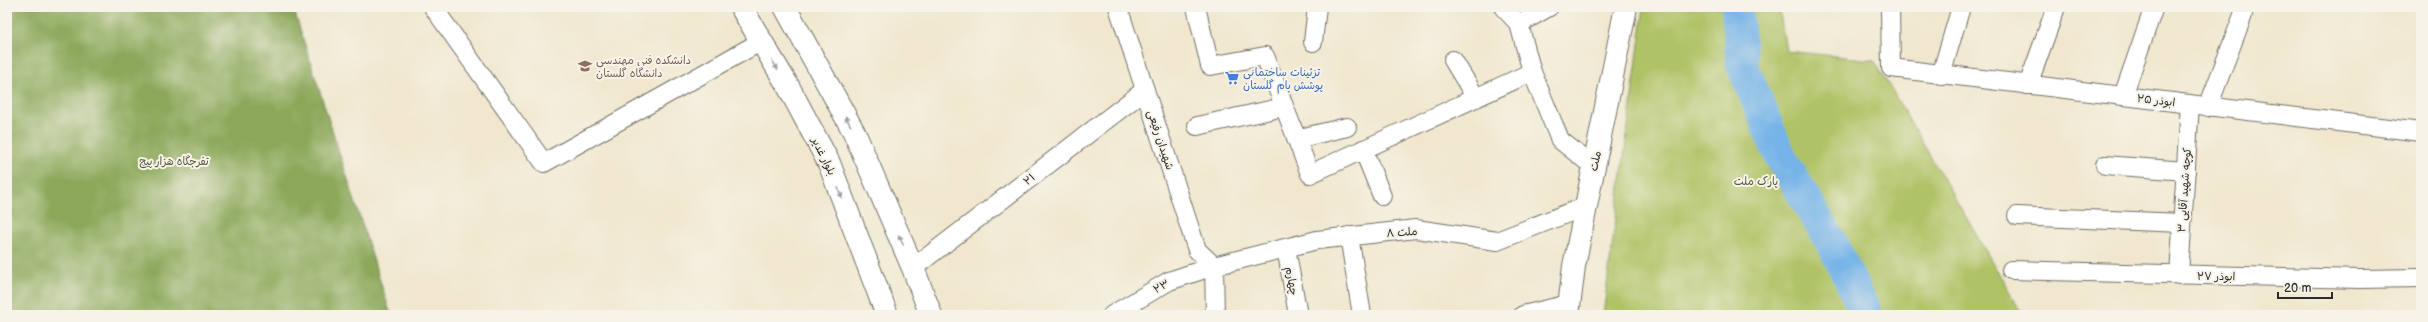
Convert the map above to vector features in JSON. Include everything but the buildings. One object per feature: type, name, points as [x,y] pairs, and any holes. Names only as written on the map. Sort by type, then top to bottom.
[{"type":"main road","name":"بلوار غدیر","points":[[741,7],[760,42],[788,86],[829,163],[887,315]]},
{"type":"main road","points":[[785,7],[854,132],[913,268],[931,315]]},
{"type":"main road","name":"ملت","points":[[1569,309],[1574,266],[1626,7]]},
{"type":"street","points":[[433,7],[544,163],[760,42]]},
{"type":"street","name":"شهیدان رفیعی","points":[[1118,7],[1197,250],[1214,266]]},
{"type":"street","points":[[1196,7],[1210,66],[1264,56],[1310,174],[1532,72]]},
{"type":"street","points":[[1313,42],[1317,7]]},
{"type":"street","points":[[1503,7],[1519,24],[1532,72],[1560,140],[1594,167]]},
{"type":"street","points":[[1519,24],[1549,7]]},
{"type":"street","name":"ابوذر ۲۵","points":[[1890,7],[1891,68],[2421,132]]},
{"type":"street","points":[[1941,75],[1960,7]]},
{"type":"street","points":[[2028,85],[2056,7]]},
{"type":"street","points":[[2123,96],[2154,7]]},
{"type":"street","points":[[2208,106],[2243,15]]},
{"type":"street","points":[[1453,60],[1476,98]]},
{"type":"street","name":"۲۱","points":[[913,268],[1145,90]]},
{"type":"street","name":"کوچه شهید آقایی ۳","points":[[2179,275],[2190,104]]},
{"type":"street","points":[[1197,126],[1284,107]]},
{"type":"street","points":[[1296,139],[1347,127]]},
{"type":"street","points":[[1364,149],[1382,196]]},
{"type":"street","points":[[2105,165],[2186,171]]},
{"type":"street","name":"۸ ملت","points":[[1214,266],[1317,240],[1416,229],[1497,241],[1586,206]]},
{"type":"street","points":[[2017,216],[2182,223]]},
{"type":"street","points":[[1349,236],[1362,315]]},
{"type":"street","name":"چهارم","points":[[1286,248],[1298,315]]},
{"type":"street","points":[[1214,266],[1215,315]]},
{"type":"street","name":"۲۳","points":[[1112,315],[1169,281],[1214,266]]},
{"type":"street","name":"ابوذر ۲۷","points":[[2011,270],[2360,279],[2421,278]]},
{"type":"street","points":[[1523,315],[1569,309]]},
{"type":"green space","name":"تفرجگاه هزار پیچ","points":[[7,7],[293,7],[391,315],[7,315]]},
{"type":"green space","name":"پارک ملت","points":[[1644,7],[1779,7],[1786,51],[1874,60],[2022,313],[2027,315],[1603,315]]},
{"type":"waterway","points":[[1737,7],[1742,65],[1781,158],[1833,245],[1867,315]]},
{"type":"place","name":"دانشکده فنی مهندسی دانشگاه گلستان","points":[[585,66]]},
{"type":"place","name":"تزئینات ساختمانی پوشش بام گلستان","points":[[1232,78]]}]
